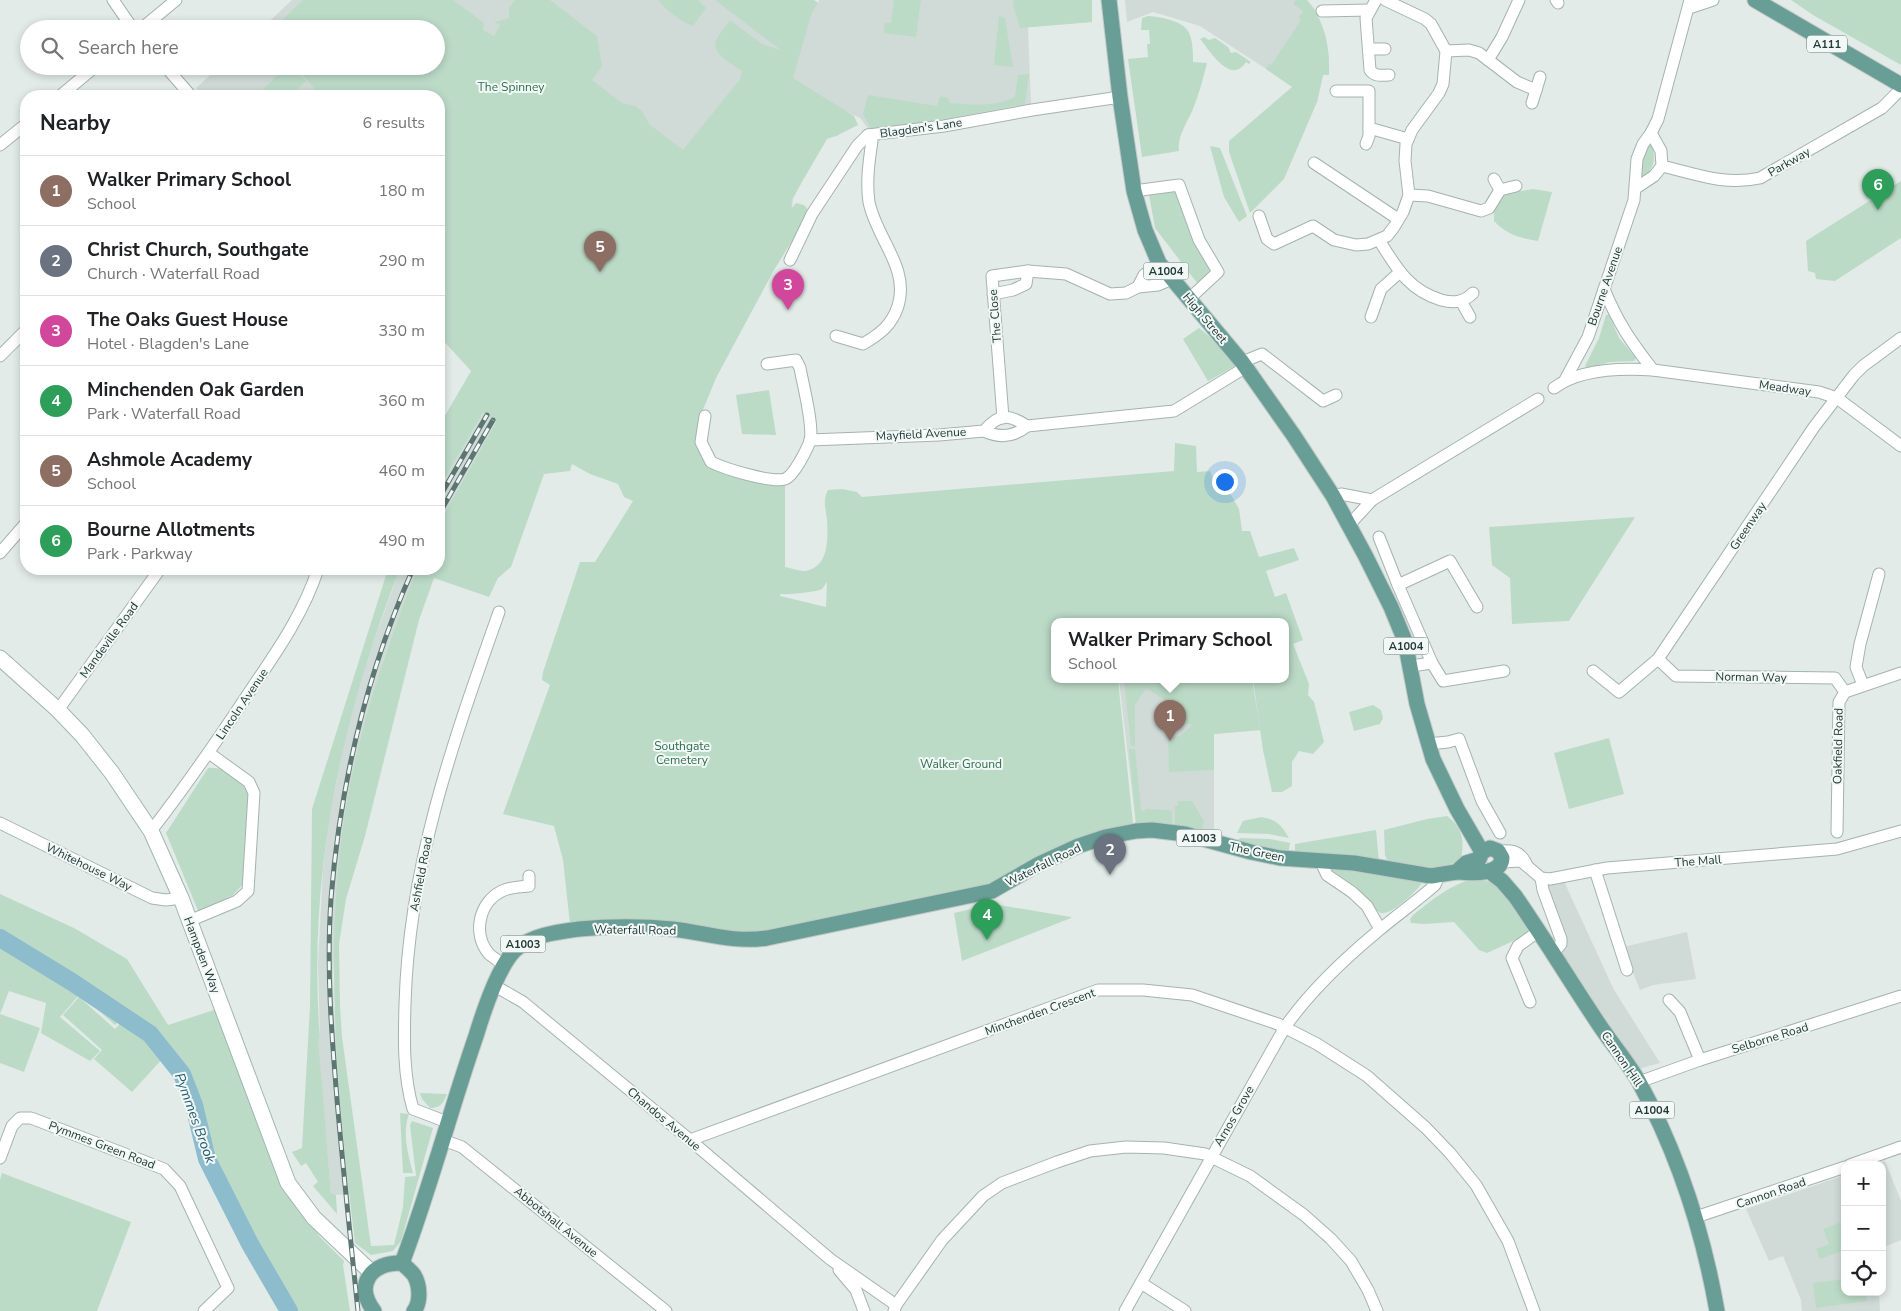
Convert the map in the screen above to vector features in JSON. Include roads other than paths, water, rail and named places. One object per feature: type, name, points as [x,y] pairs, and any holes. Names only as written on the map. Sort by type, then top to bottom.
[{"type":"main road","name":"High Street","points":[[1109,0],[1120,96],[1134,191],[1145,230],[1159,263],[1244,365],[1333,496]]},
{"type":"main road","name":"A111","points":[[1755,0],[1901,87]]},
{"type":"main road","name":"A1004","points":[[1333,496],[1374,572],[1405,641],[1428,744],[1440,774],[1484,863]]},
{"type":"main road","name":"The Green","points":[[1105,837],[1136,831],[1170,832],[1270,856],[1321,862],[1354,863],[1414,874],[1439,875],[1456,872],[1466,863],[1484,863],[1496,870],[1500,857]]},
{"type":"main road","name":"Waterfall Road","points":[[402,1263],[482,1016],[505,966],[515,951],[533,938],[578,929],[656,928],[674,929],[732,940],[754,940],[992,891],[1052,858],[1078,846],[1105,837]]},
{"type":"main road","points":[[1484,863],[1490,848],[1500,857]]},
{"type":"main road","name":"Cannon Hill","points":[[1500,857],[1539,918],[1539,931]]},
{"type":"main road","name":"Cannon Hill","points":[[1484,863],[1515,896],[1639,1082],[1673,1154],[1696,1217],[1710,1269],[1718,1311]]},
{"type":"main road","points":[[374,1311],[369,1304],[366,1283],[371,1272],[388,1263],[402,1263],[415,1276],[420,1293],[416,1310]]},
{"type":"street","points":[[113,0],[127,20]]},
{"type":"street","points":[[152,20],[176,0]]},
{"type":"street","points":[[1259,216],[1267,239],[1274,244],[1313,226],[1334,240],[1345,244],[1368,244],[1387,236],[1398,219],[1409,195],[1405,161],[1408,138],[1439,93],[1443,84],[1446,51],[1431,24],[1425,19],[1385,0]]},
{"type":"street","points":[[1488,60],[1502,37],[1519,0]]},
{"type":"street","name":"Bourne Avenue","points":[[1565,380],[1588,337],[1634,200],[1637,159],[1658,118],[1690,4],[1713,0]]},
{"type":"street","points":[[1322,11],[1373,5]]},
{"type":"street","points":[[1373,5],[1366,18],[1370,70],[1372,74],[1389,75]]},
{"type":"street","points":[[1368,49],[1385,49]]},
{"type":"street","points":[[1446,51],[1470,50],[1479,53],[1516,82],[1536,90]]},
{"type":"street","points":[[67,90],[85,75]]},
{"type":"street","points":[[173,75],[186,90]]},
{"type":"street","points":[[1532,103],[1540,77]]},
{"type":"street","name":"Parkway","points":[[1662,166],[1726,182],[1743,182],[1760,178],[1882,108],[1901,87]]},
{"type":"street","points":[[1336,91],[1369,91],[1369,128],[1366,144]]},
{"type":"street","name":"Blagden's Lane","points":[[790,260],[812,214],[857,146],[868,135],[944,126],[1120,96]]},
{"type":"street","points":[[1369,128],[1408,138]]},
{"type":"street","points":[[0,146],[20,129]]},
{"type":"street","points":[[1636,188],[1654,176],[1662,166],[1661,151],[1651,133]]},
{"type":"street","points":[[836,336],[863,344],[875,337],[894,319],[902,295],[899,272],[880,232],[869,202],[868,169],[872,141],[868,135]]},
{"type":"street","points":[[1314,163],[1398,219]]},
{"type":"street","points":[[1494,179],[1500,190]]},
{"type":"street","points":[[1134,191],[1179,185],[1199,240],[1218,272],[1189,299]]},
{"type":"street","points":[[1409,195],[1428,196],[1481,211],[1489,208],[1500,190],[1516,186]]},
{"type":"street","points":[[1379,240],[1400,272],[1416,289],[1424,294],[1451,302],[1461,301],[1473,293]]},
{"type":"street","points":[[1138,288],[1144,275],[1159,263]]},
{"type":"street","points":[[993,294],[1013,290],[1026,284],[1028,271]]},
{"type":"street","name":"The Close","points":[[1004,418],[992,276],[1028,271],[1066,274],[1110,294],[1126,293],[1138,288],[1158,285],[1172,278]]},
{"type":"street","points":[[1371,317],[1381,289],[1400,272]]},
{"type":"street","points":[[1604,289],[1614,314],[1629,339],[1653,370]]},
{"type":"street","points":[[1461,301],[1470,317]]},
{"type":"street","points":[[0,356],[20,336]]},
{"type":"street","name":"Greenway","points":[[1593,671],[1619,692],[1658,659],[1814,427],[1854,375],[1863,366],[1901,338]]},
{"type":"street","points":[[984,431],[994,436],[1008,436],[1020,432],[1027,426],[1174,411],[1262,354],[1323,401],[1336,394]]},
{"type":"street","points":[[705,416],[701,442],[711,462],[728,470],[776,480],[786,479],[794,472],[810,440],[809,420],[800,368],[796,360],[767,364]]},
{"type":"street","name":"Meadway","points":[[1554,388],[1565,380],[1626,368],[1819,392],[1838,398],[1901,446]]},
{"type":"street","points":[[1349,525],[1372,500],[1538,400]]},
{"type":"street","points":[[1004,418],[1014,418],[1027,426]]},
{"type":"street","name":"Mayfield Avenue","points":[[810,440],[939,435],[984,431],[993,420],[1004,418]]},
{"type":"street","points":[[1333,496],[1341,494],[1372,500]]},
{"type":"street","points":[[0,553],[20,530]]},
{"type":"street","points":[[1379,537],[1432,663],[1443,681],[1504,671]]},
{"type":"street","points":[[1398,584],[1450,561],[1477,607]]},
{"type":"street","points":[[1374,572],[1391,566]]},
{"type":"street","points":[[1863,685],[1856,667],[1860,644],[1879,574]]},
{"type":"street","name":"Mandeville Road","points":[[58,710],[156,575]]},
{"type":"street","name":"Lincoln Avenue","points":[[152,832],[209,753],[282,644],[310,594],[316,575]]},
{"type":"street","name":"Ashfield Road","points":[[447,1122],[413,1109],[409,1094],[404,1039],[406,961],[415,903],[433,815],[456,734],[499,612]]},
{"type":"street","name":"Hampden Way","points":[[0,658],[58,710],[82,735],[112,774],[152,832],[181,898],[288,1182],[314,1218],[371,1272]]},
{"type":"street","name":"Norman Way","points":[[1658,659],[1676,676],[1835,678],[1845,692]]},
{"type":"street","points":[[1411,666],[1432,663]]},
{"type":"street","name":"Oakfield Road","points":[[1837,832],[1839,702],[1845,692],[1901,673]]},
{"type":"street","points":[[1428,744],[1459,739],[1482,801],[1500,833]]},
{"type":"street","points":[[189,921],[237,901],[248,891],[254,793],[249,782],[209,753]]},
{"type":"street","name":"Whitehouse Way","points":[[0,823],[152,898],[166,900],[181,898]]},
{"type":"street","name":"The Mall","points":[[1541,878],[1550,879],[1595,870],[1837,848],[1901,831]]},
{"type":"street","points":[[1500,857],[1519,860],[1541,878],[1543,890],[1562,939],[1561,944],[1553,953]]},
{"type":"street","points":[[1321,862],[1328,875],[1352,892],[1367,906],[1380,929],[1427,892],[1437,882],[1439,875]]},
{"type":"street","points":[[1595,870],[1627,970]]},
{"type":"street","points":[[505,966],[488,953],[482,939],[480,915],[485,905],[503,890],[529,886],[529,876]]},
{"type":"street","name":"Arnos Grove","points":[[1125,1311],[1285,1027],[1322,980],[1380,929]]},
{"type":"street","points":[[1530,1002],[1512,958],[1518,946],[1539,931]]},
{"type":"street","name":"Chandos Avenue","points":[[495,986],[523,1002],[830,1259],[895,1308]]},
{"type":"street","name":"Minchenden Crescent","points":[[690,1140],[1098,990],[1143,990],[1192,995],[1285,1027],[1317,1044],[1367,1076],[1426,1128],[1476,1185],[1504,1233],[1520,1270],[1534,1311]]},
{"type":"street","name":"Selborne Road","points":[[1639,1082],[1700,1060],[1901,996]]},
{"type":"street","points":[[1669,1000],[1680,1012],[1700,1060]]},
{"type":"street","name":"Pymmes Green Road","points":[[0,1158],[12,1126],[20,1118],[31,1118],[164,1170],[180,1186],[228,1288],[204,1311]]},
{"type":"street","name":"Abbotshall Avenue","points":[[443,1140],[462,1147],[666,1311]]},
{"type":"street","points":[[895,1308],[942,1240],[982,1196],[1002,1183],[1023,1173],[1090,1151],[1126,1147],[1164,1148],[1211,1156],[1250,1176],[1304,1215],[1351,1261],[1368,1290],[1377,1311]]},
{"type":"street","points":[[1861,1161],[1901,1147]]},
{"type":"street","name":"Cannon Road","points":[[1696,1217],[1841,1168]]},
{"type":"street","name":"Chandos Avenue","points":[[830,1259],[856,1290],[864,1311]]},
{"type":"street","points":[[1141,1283],[1185,1311]]},
{"type":"waterway","name":"Pymmes Brook","points":[[0,938],[72,982],[150,1034],[182,1074],[194,1105],[207,1159],[250,1244],[289,1311]]},
{"type":"railway","points":[[445,488],[487,415]]},
{"type":"railway","points":[[445,504],[493,420]]},
{"type":"railway","points":[[358,1311],[340,1136],[332,1031],[329,979],[331,899],[341,814],[358,730],[382,648],[411,575]]},
{"type":"place","name":"Bourne Allotments","points":[[1878,210]]},
{"type":"place","name":"Ashmole Academy","points":[[600,272]]},
{"type":"place","name":"The Oaks Guest House","points":[[788,310]]},
{"type":"place","name":"Walker Primary School","points":[[1170,741]]},
{"type":"place","name":"Christ Church, Southgate","points":[[1110,875]]},
{"type":"place","name":"Minchenden Oak Garden","points":[[987,940]]},
{"type":"park label","name":"The Spinney","points":[[511,87]]},
{"type":"park label","name":"Southgate Cemetery","points":[[682,753]]},
{"type":"park label","name":"Walker Ground","points":[[961,764]]}]
